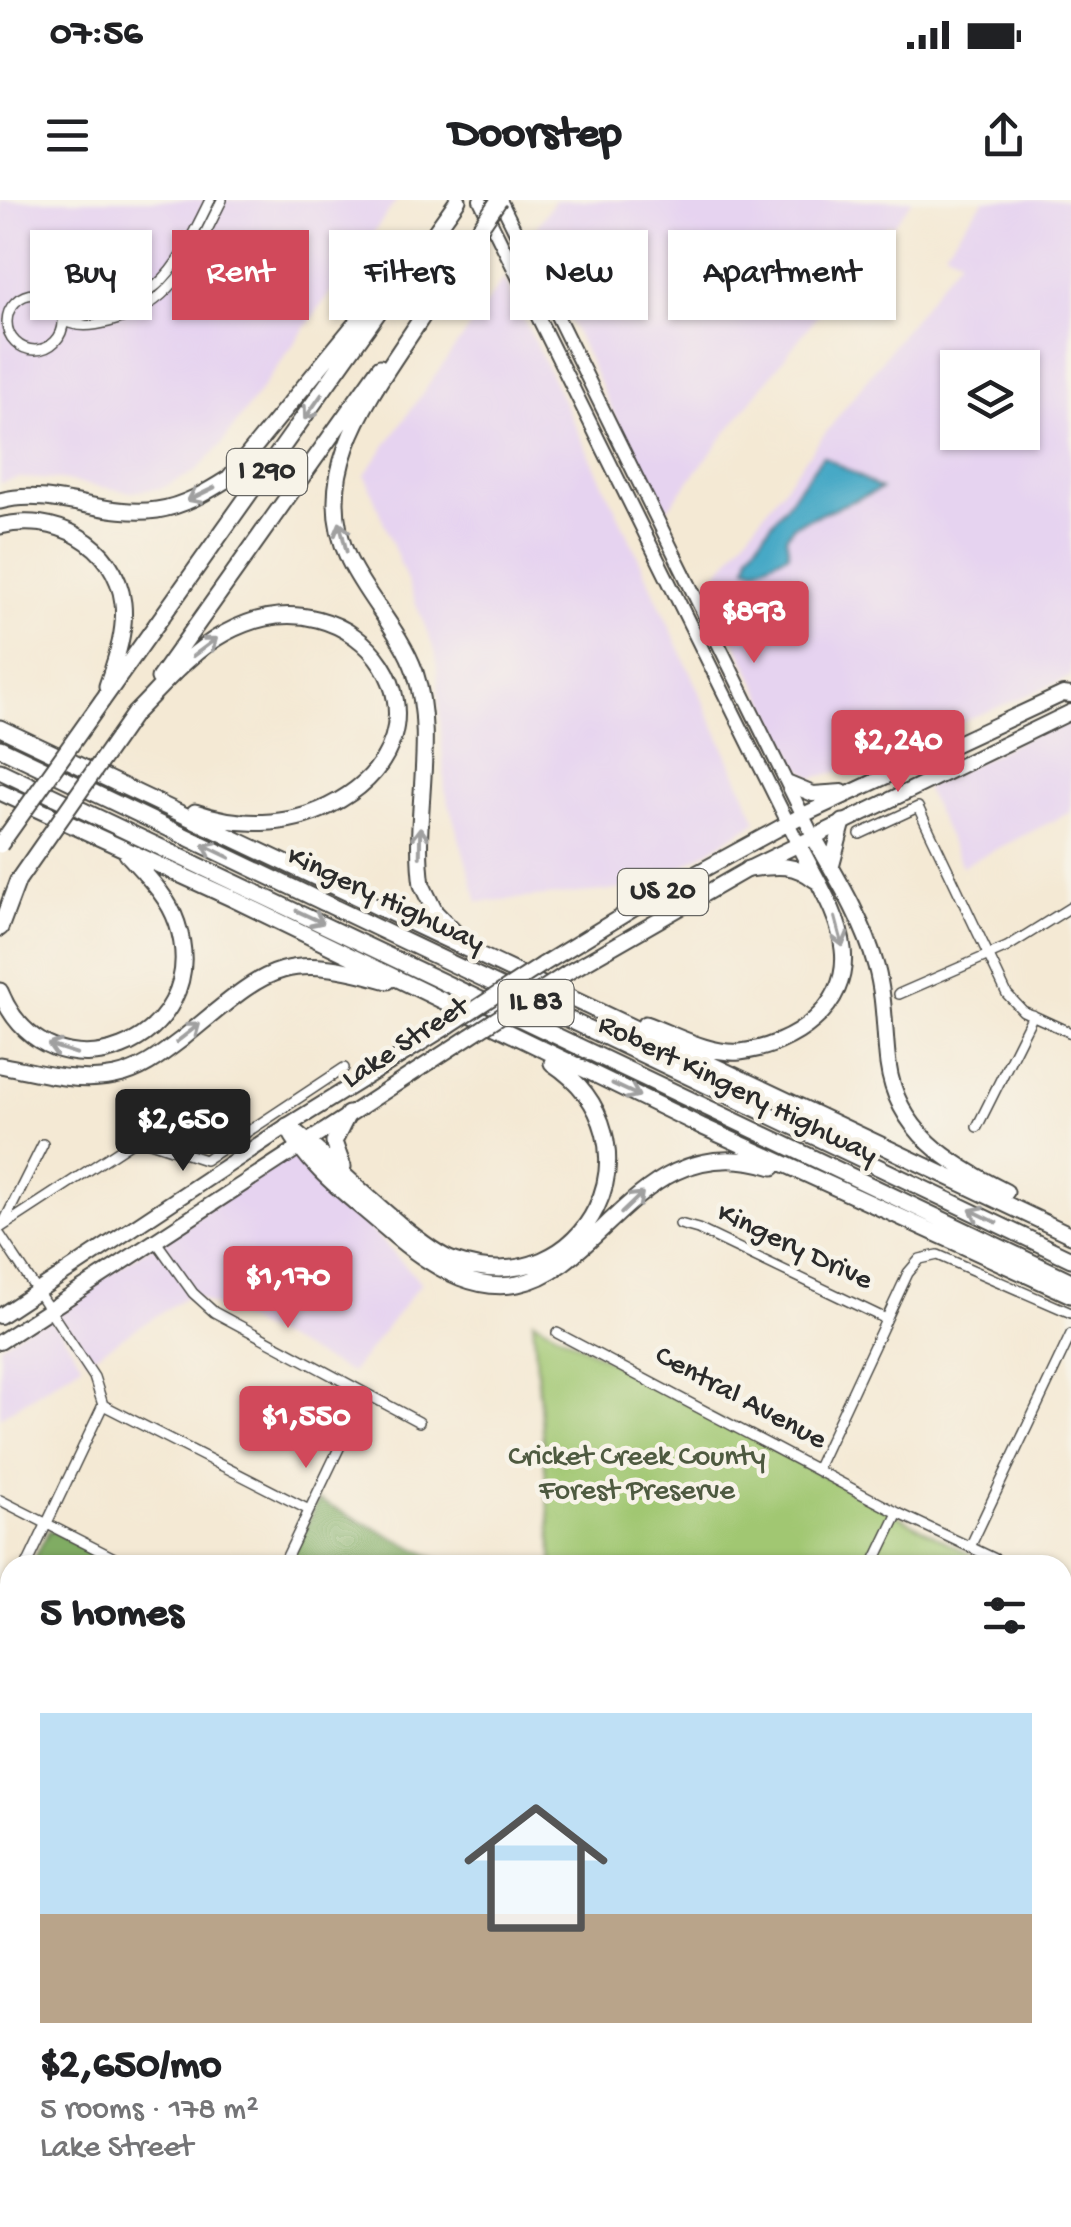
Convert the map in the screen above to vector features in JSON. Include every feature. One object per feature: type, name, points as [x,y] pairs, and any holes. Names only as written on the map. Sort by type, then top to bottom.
[{"type":"highway","name":"I 290","points":[[437,230],[458,200]]},
{"type":"highway","name":"I 290","points":[[478,230],[499,200]]},
{"type":"highway","points":[[0,501],[49,497],[120,510],[156,510],[198,498],[229,478],[358,320]]},
{"type":"highway","name":"I 290","points":[[0,845],[373,320]]},
{"type":"highway","name":"I 290","points":[[0,904],[415,320]]},
{"type":"highway","points":[[423,320],[349,434],[336,485],[336,505],[341,540],[350,562],[414,670],[422,705],[422,885],[435,912],[477,954]]},
{"type":"highway","points":[[0,526],[20,522],[58,527],[88,542],[111,568],[122,594],[124,630],[102,701]]},
{"type":"highway","points":[[111,781],[235,822],[299,817],[342,799],[371,778],[391,747],[396,718],[390,678],[372,648],[332,623],[291,616],[241,626],[213,640],[134,714]]},
{"type":"highway","points":[[0,724],[111,781],[1071,1231]]},
{"type":"highway","name":"Kingery Highway","points":[[0,748],[1071,1259]]},
{"type":"highway","name":"Robert Kingery Highway","points":[[0,771],[1071,1281]]},
{"type":"highway","points":[[3,794],[432,994],[506,1034],[1071,1295]]},
{"type":"highway","points":[[830,867],[843,822]]},
{"type":"highway","points":[[570,998],[718,1050],[740,1052],[805,1030],[830,1002],[842,976],[844,950],[836,918],[816,881],[806,840]]},
{"type":"highway","points":[[806,840],[830,867],[872,952],[882,986],[889,1070],[907,1118],[950,1162],[1071,1231]]},
{"type":"highway","points":[[0,991],[26,1030],[70,1053],[116,1050],[157,1025],[180,985],[181,940],[170,906],[121,847]]},
{"type":"highway","name":"US 20","points":[[748,869],[797,867],[816,881]]},
{"type":"highway","points":[[0,928],[18,880]]},
{"type":"highway","points":[[0,1065],[90,1079],[128,1072],[157,1058],[261,977],[304,964],[346,969],[432,994]]},
{"type":"highway","points":[[302,1144],[348,1174],[450,1260],[486,1270],[520,1270],[550,1258],[575,1238],[596,1208],[606,1176],[601,1122],[572,1078],[506,1034]]},
{"type":"highway","points":[[348,1114],[334,1142],[348,1174]]},
{"type":"highway","points":[[287,1126],[419,1259],[456,1277],[494,1286],[527,1282],[564,1264],[665,1174],[702,1160],[738,1160],[770,1166],[961,1246]]},
{"type":"main road","points":[[480,200],[788,823],[806,840]]},
{"type":"main road","points":[[499,200],[789,784],[803,815],[806,840]]},
{"type":"main road","name":"Lake Street","points":[[0,1316],[287,1126],[648,900],[803,815],[1063,694],[1071,695]]},
{"type":"main road","name":"Lake Street","points":[[0,1342],[567,973],[748,869],[1071,712]]},
{"type":"main road","points":[[789,784],[813,794],[853,792]]},
{"type":"street","points":[[64,321],[135,303],[164,282],[180,263],[210,200]]},
{"type":"street","points":[[64,321],[59,337],[38,350],[14,341],[7,326],[14,302],[30,294],[49,297],[64,321],[74,326],[136,315],[171,290],[188,267],[222,200]]},
{"type":"street","points":[[860,834],[918,807],[986,955],[1015,1004],[1071,1034]]},
{"type":"street","points":[[900,994],[986,955],[1071,907]]},
{"type":"street","points":[[977,1127],[1033,1015]]},
{"type":"street","points":[[1,1230],[138,1138],[205,1160],[344,1068]]},
{"type":"street","points":[[1,1230],[43,1144]]},
{"type":"street","name":"Kingery Drive","points":[[680,1224],[886,1319]]},
{"type":"street","points":[[1,1230],[94,1377],[103,1405],[33,1555]]},
{"type":"street","points":[[155,1240],[193,1293],[214,1312],[419,1422]]},
{"type":"street","points":[[817,1468],[908,1273],[920,1260],[938,1255],[1071,1312]]},
{"type":"street","name":"Central Avenue","points":[[557,1332],[898,1513],[987,1555]]},
{"type":"street","points":[[970,1547],[1071,1334]]},
{"type":"street","points":[[288,1555],[365,1394]]},
{"type":"street","points":[[103,1405],[309,1510]]},
{"type":"street","points":[[0,1500],[108,1555]]},
{"type":"street","points":[[877,1555],[898,1513]]},
{"type":"shaded area","points":[[0,200],[397,200],[375,230],[329,230],[329,295],[221,445],[195,472],[162,488],[131,492],[60,480],[19,478],[0,483]]},
{"type":"shaded area","points":[[555,200],[913,200],[893,226],[888,224],[883,230],[668,230],[668,320],[814,320],[662,516],[570,320],[648,320],[648,230],[534,230]]},
{"type":"shaded area","points":[[984,200],[1071,200],[1071,677],[845,770],[812,778],[799,767],[707,587],[960,258],[945,250]]},
{"type":"shaded area","points":[[504,278],[510,290],[510,320],[524,320],[636,552],[757,821],[649,887],[478,902],[445,790],[436,654],[365,475],[474,320],[490,320],[490,298]]},
{"type":"shaded area","points":[[1071,715],[1071,812],[962,866],[925,788]]},
{"type":"shaded area","points":[[297,1150],[421,1283],[351,1373],[190,1294],[87,1360],[52,1311]]},
{"type":"shaded area","points":[[49,1313],[82,1364],[0,1417],[0,1345]]},
{"type":"green space","name":"Cricket Creek County Forest Preserve","points":[[533,1320],[971,1555],[552,1555]]},
{"type":"green space","points":[[318,1500],[429,1555],[292,1555]]},
{"type":"green space","points":[[49,1530],[100,1555],[36,1555]]},
{"type":"water","points":[[823,456],[881,489],[794,525],[786,537],[789,553],[756,569],[747,567],[750,552]]}]
